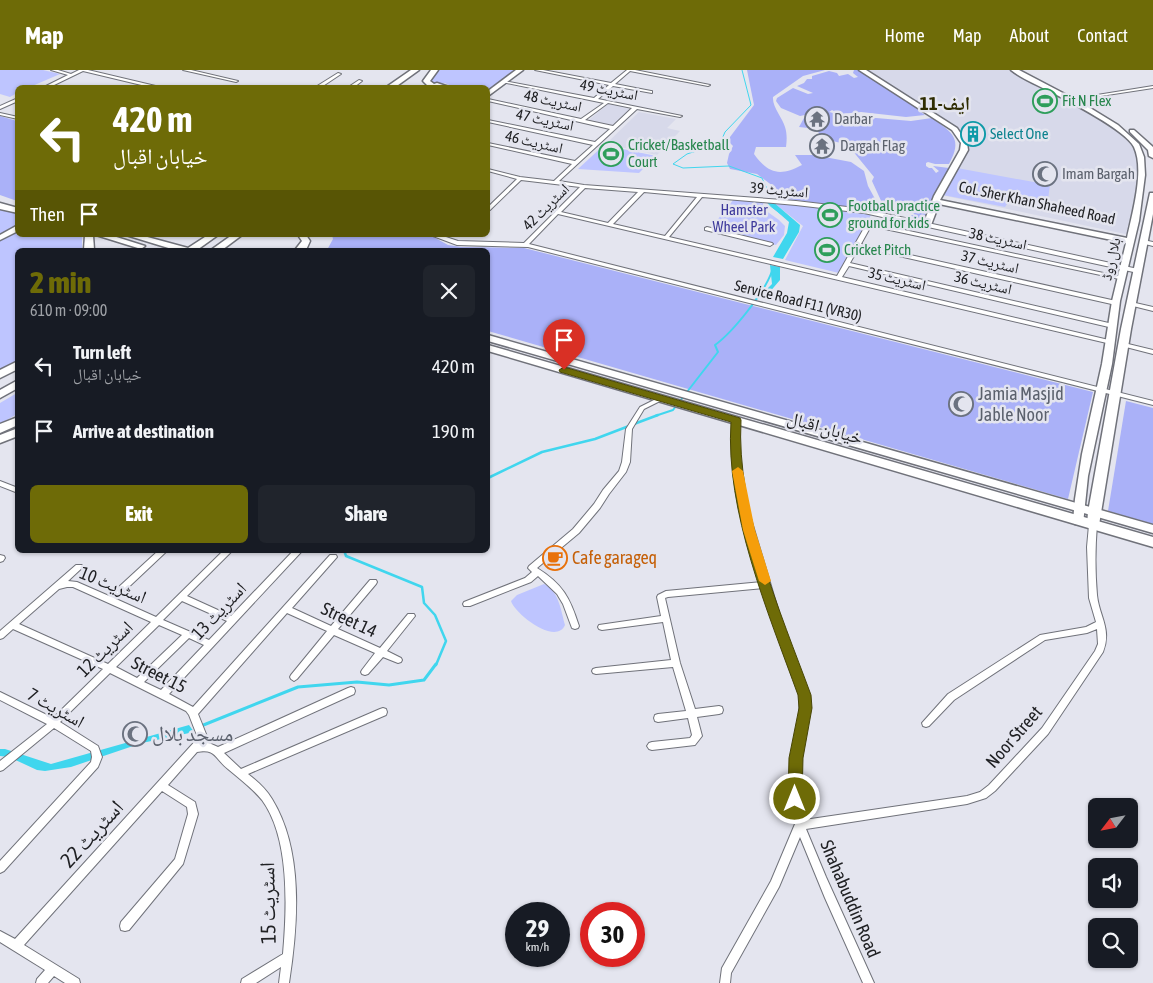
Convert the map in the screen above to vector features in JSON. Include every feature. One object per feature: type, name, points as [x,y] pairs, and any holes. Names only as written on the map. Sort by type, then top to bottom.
[{"type":"main road","points":[[399,85],[416,70]]},
{"type":"main road","points":[[394,85],[423,70]]},
{"type":"main road","points":[[429,85],[426,81],[435,70]]},
{"type":"main road","points":[[0,197],[15,201]]},
{"type":"main road","points":[[0,206],[15,210]]},
{"type":"main road","points":[[107,237],[148,248]]},
{"type":"main road","points":[[138,237],[178,248]]},
{"type":"main road","points":[[161,237],[168,245]]},
{"type":"main road","points":[[195,248],[210,237]]},
{"type":"main road","points":[[219,248],[235,237]]},
{"type":"main road","points":[[302,248],[306,241],[303,237]]},
{"type":"main road","name":"خیابان اقبال","points":[[490,339],[699,398],[738,415]]},
{"type":"main road","name":"خیابان اقبال","points":[[490,349],[660,399],[690,407],[738,415],[989,488],[1079,508],[1153,529]]},
{"type":"main road","points":[[0,375],[15,366]]},
{"type":"main road","points":[[0,395],[15,385]]},
{"type":"main road","points":[[0,429],[15,422]]},
{"type":"main road","points":[[0,440],[15,432]]},
{"type":"main road","name":"خیابان اقبال","points":[[989,488],[1079,521],[1153,542]]},
{"type":"street","points":[[53,70],[72,75]]},
{"type":"street","points":[[50,85],[82,70],[149,85]]},
{"type":"street","points":[[185,70],[236,82]]},
{"type":"street","points":[[490,92],[520,70]]},
{"type":"street","points":[[536,70],[651,92]]},
{"type":"street","points":[[594,100],[629,70],[708,85]]},
{"type":"street","points":[[862,70],[941,119],[964,142],[964,150],[937,198],[927,224]]},
{"type":"street","points":[[1014,70],[1115,126],[1138,149],[1152,152]]},
{"type":"street","points":[[1024,70],[1122,123],[1141,138],[1152,152]]},
{"type":"street","points":[[321,85],[338,74]]},
{"type":"street","points":[[354,85],[360,81]]},
{"type":"street","name":"اسٹریٹ 49","points":[[504,82],[680,116]]},
{"type":"street","points":[[1068,100],[1153,87]]},
{"type":"street","name":"اسٹریٹ 48","points":[[490,100],[614,128]]},
{"type":"street","points":[[0,108],[15,101]]},
{"type":"street","points":[[583,120],[606,103]]},
{"type":"street","points":[[555,182],[635,108]]},
{"type":"street","points":[[0,114],[15,117]]},
{"type":"street","name":"اسٹریٹ 47","points":[[490,121],[597,144]]},
{"type":"street","name":"اسٹریٹ 46","points":[[490,144],[576,163]]},
{"type":"street","name":"ہلال روڈ","points":[[1079,521],[1084,473],[1111,342],[1116,303],[1140,198],[1138,149]]},
{"type":"street","name":"اسٹریٹ 39","points":[[490,170],[520,178],[584,186],[796,203],[875,214],[1138,271]]},
{"type":"street","points":[[490,207],[520,178]]},
{"type":"street","name":"اسٹریٹ 42","points":[[525,245],[584,186]]},
{"type":"street","points":[[610,224],[643,190]]},
{"type":"street","points":[[666,238],[701,195]]},
{"type":"street","name":"ہلال روڈ","points":[[1094,525],[1094,512],[1115,393],[1143,242],[1151,218],[1153,195]]},
{"type":"street","name":"Col. Sher Khan Shaheed Road","points":[[937,198],[1131,239]]},
{"type":"street","name":"اسٹریٹ 35","points":[[559,213],[1111,342]]},
{"type":"street","points":[[839,278],[875,214]]},
{"type":"street","name":"اسٹریٹ 38","points":[[870,224],[1122,279]]},
{"type":"street","points":[[0,238],[15,229]]},
{"type":"street","points":[[708,229],[770,244]]},
{"type":"street","points":[[0,244],[15,236]]},
{"type":"street","name":"Service Road F11 (VR30)","points":[[440,237],[457,243],[525,245],[1153,403]]},
{"type":"street","points":[[1143,242],[1153,244]]},
{"type":"street","name":"اسٹریٹ 37","points":[[859,245],[1116,303]]},
{"type":"street","name":"اسٹریٹ 36","points":[[848,264],[1113,326]]},
{"type":"street","points":[[1131,304],[1153,309]]},
{"type":"street","points":[[1124,346],[1153,352]]},
{"type":"street","points":[[574,626],[568,604],[560,589],[532,568],[580,526],[622,472],[626,462],[629,429],[642,408],[660,399]]},
{"type":"street","name":"Shahabuddin Road","points":[[738,415],[734,446],[744,510],[766,585],[804,695],[806,708],[800,730],[794,788],[796,809],[800,825],[868,983]]},
{"type":"street","points":[[0,483],[15,490]]},
{"type":"street","name":"Noor Street","points":[[800,825],[967,800],[983,795],[1045,731],[1099,652],[1102,644],[1100,624],[1093,598],[1092,547],[1094,525]]},
{"type":"street","points":[[110,600],[161,553]]},
{"type":"street","name":"اسٹریٹ 12","points":[[3,764],[54,723],[226,553]]},
{"type":"street","name":"اسٹریٹ 13","points":[[163,694],[296,553]]},
{"type":"street","points":[[194,713],[333,557]]},
{"type":"street","points":[[0,636],[78,567]]},
{"type":"street","points":[[467,604],[528,580],[538,572]]},
{"type":"street","points":[[294,677],[373,582]]},
{"type":"street","name":"اسٹریٹ 10","points":[[56,587],[72,584],[210,644]]},
{"type":"street","points":[[652,746],[692,742],[696,736],[692,714],[664,619],[661,597],[666,594],[766,585]]},
{"type":"street","points":[[181,597],[232,620]]},
{"type":"street","name":"Street 14","points":[[286,609],[398,660]]},
{"type":"street","points":[[364,672],[411,616]]},
{"type":"street","points":[[602,627],[664,619]]},
{"type":"street","points":[[926,722],[951,697],[1043,637],[1087,630],[1100,624]]},
{"type":"street","name":"Street 15","points":[[12,625],[163,694],[194,713],[203,739],[195,748]]},
{"type":"street","points":[[138,682],[188,634]]},
{"type":"street","points":[[596,672],[676,663]]},
{"type":"street","points":[[195,748],[211,746],[217,752],[351,691]]},
{"type":"street","name":"اسٹریٹ 7","points":[[0,696],[54,723],[95,749],[97,757],[95,764],[0,868]]},
{"type":"street","points":[[658,718],[719,710]]},
{"type":"street","points":[[241,773],[382,712]]},
{"type":"street","name":"اسٹریٹ 22","points":[[16,946],[195,748]]},
{"type":"street","name":"اسٹریٹ 15","points":[[217,752],[229,765],[241,773],[262,793],[270,804],[283,838],[290,882],[291,906],[284,983]]},
{"type":"street","points":[[125,926],[179,861],[193,814],[192,805],[160,786]]},
{"type":"street","points":[[725,983],[726,972],[775,884],[800,825]]},
{"type":"street","points":[[0,936],[75,983]]},
{"type":"street","points":[[246,983],[287,957]]},
{"type":"street","points":[[41,983],[53,969]]},
{"type":"shaded area","points":[[747,70],[825,70],[803,76],[773,97],[774,105],[786,129],[786,147],[756,147],[754,154],[770,170],[782,172],[802,165],[795,155],[814,155],[851,162],[864,171],[868,186],[880,208],[874,209],[879,213],[780,198],[777,194],[777,189],[757,174],[730,169],[727,163],[733,146],[729,142],[730,137],[754,105]]},
{"type":"shaded area","points":[[854,70],[859,70],[923,111],[922,113],[925,115],[906,117],[861,112],[840,114],[832,110],[829,112],[841,115],[911,121],[932,118],[954,137],[955,148],[949,164],[926,163],[926,166],[932,168],[936,173],[939,171],[933,166],[949,168],[949,174],[941,186],[938,186],[941,189],[930,211],[924,213],[927,215],[925,221],[915,221],[910,218],[912,217],[911,215],[915,215],[913,213],[906,213],[883,205],[872,181],[874,177],[852,150],[856,147],[833,141],[826,136],[826,139],[821,138],[817,129],[799,127],[804,118],[814,113],[800,116],[781,108],[776,101],[777,98],[793,88],[808,94],[813,93],[797,86],[804,83],[807,79],[812,79],[812,76],[829,71],[837,73],[839,76],[848,74],[854,78],[858,77],[853,73]]},
{"type":"shaded area","points":[[862,70],[1013,70],[1115,126],[1138,147],[1139,181],[1130,235],[941,195],[959,151],[960,139],[955,132]]},
{"type":"shaded area","points":[[608,104],[634,110],[615,126],[589,120]]},
{"type":"shaded area","points":[[639,112],[676,119],[667,128],[680,131],[657,155],[606,144]]},
{"type":"shaded area","points":[[0,116],[15,120],[15,200],[0,195]]},
{"type":"shaded area","points":[[765,201],[772,201],[800,225],[799,232],[783,259],[773,257],[787,233],[789,222]]},
{"type":"shaded area","points":[[332,237],[434,237],[448,245],[461,247],[524,248],[1093,392],[1068,499],[490,332],[490,248],[328,248]]},
{"type":"shaded area","points":[[770,265],[780,267],[780,280],[768,294],[764,292],[772,284]]},
{"type":"shaded area","points":[[1126,401],[1153,408],[1153,524],[1108,511]]},
{"type":"shaded area","points":[[189,725],[194,732],[142,743],[71,767],[45,771],[37,770],[9,757],[0,756],[0,749],[5,749],[51,764]]},
{"type":"green space","points":[[0,70],[43,70],[60,74],[35,85],[15,85],[15,94],[10,97],[0,94]]},
{"type":"green space","points":[[437,70],[517,70],[490,89],[490,85],[433,84],[430,82],[433,73]]},
{"type":"green space","points":[[604,145],[656,156],[639,173],[578,169]]},
{"type":"green space","points":[[957,168],[1050,185],[1048,199],[1043,201],[1013,195],[1005,207],[943,195]]},
{"type":"green space","name":"Hamster Wheel Park","points":[[734,199],[764,201],[762,208],[785,226],[784,235],[776,245],[710,229]]},
{"type":"green space","points":[[774,203],[871,215],[839,273],[785,260],[803,226]]},
{"type":"green space","points":[[0,209],[15,213],[15,237],[82,237],[82,248],[15,248],[15,364],[0,375]]},
{"type":"green space","points":[[15,394],[15,415],[0,424],[0,403]]},
{"type":"green space","points":[[544,584],[553,591],[559,602],[565,625],[560,631],[553,632],[536,626],[514,607],[511,601],[517,595]]},
{"type":"waterway","points":[[742,70],[751,105],[725,132],[718,144],[687,154],[673,164],[683,168],[729,166],[762,178],[768,191]]},
{"type":"waterway","points":[[769,205],[785,217]]},
{"type":"waterway","points":[[658,415],[673,410],[718,352],[715,345],[731,331],[756,300],[772,271]]},
{"type":"waterway","points":[[634,424],[658,415]]},
{"type":"waterway","points":[[490,477],[542,452],[595,439],[629,426]]},
{"type":"waterway","points":[[345,553],[346,556],[422,587],[424,603],[435,615],[446,641],[436,665]]},
{"type":"waterway","points":[[201,726],[298,687],[357,682],[389,685],[424,680],[436,664]]},
{"type":"slow traffic","points":[[738,471],[744,510],[765,581]]},
{"type":"place","name":"Fit N Flex","points":[[1045,101]]},
{"type":"place","name":"Darbar","points":[[817,119]]},
{"type":"place","name":"Select One","points":[[973,134]]},
{"type":"place","name":"Dargah Flag","points":[[822,146]]},
{"type":"place","name":"Cricket/Basketball Court","points":[[611,154]]},
{"type":"place","name":"Imam Bargah","points":[[1045,174]]},
{"type":"place","name":"Football practice ground for kids","points":[[830,215]]},
{"type":"place","name":"Cricket Pitch","points":[[827,250]]},
{"type":"place","name":"Jamia Masjid Jable Noor","points":[[961,404]]},
{"type":"place","name":"Cafe garageq","points":[[555,558]]},
{"type":"place","name":"مسجد بلال","points":[[135,734]]},
{"type":"district","name":"ایف-11","points":[[945,103]]},
{"type":"route","points":[[564,370],[736,420],[734,446],[744,510],[772,606],[804,695],[806,708],[800,730],[796,758],[795,799]]}]
